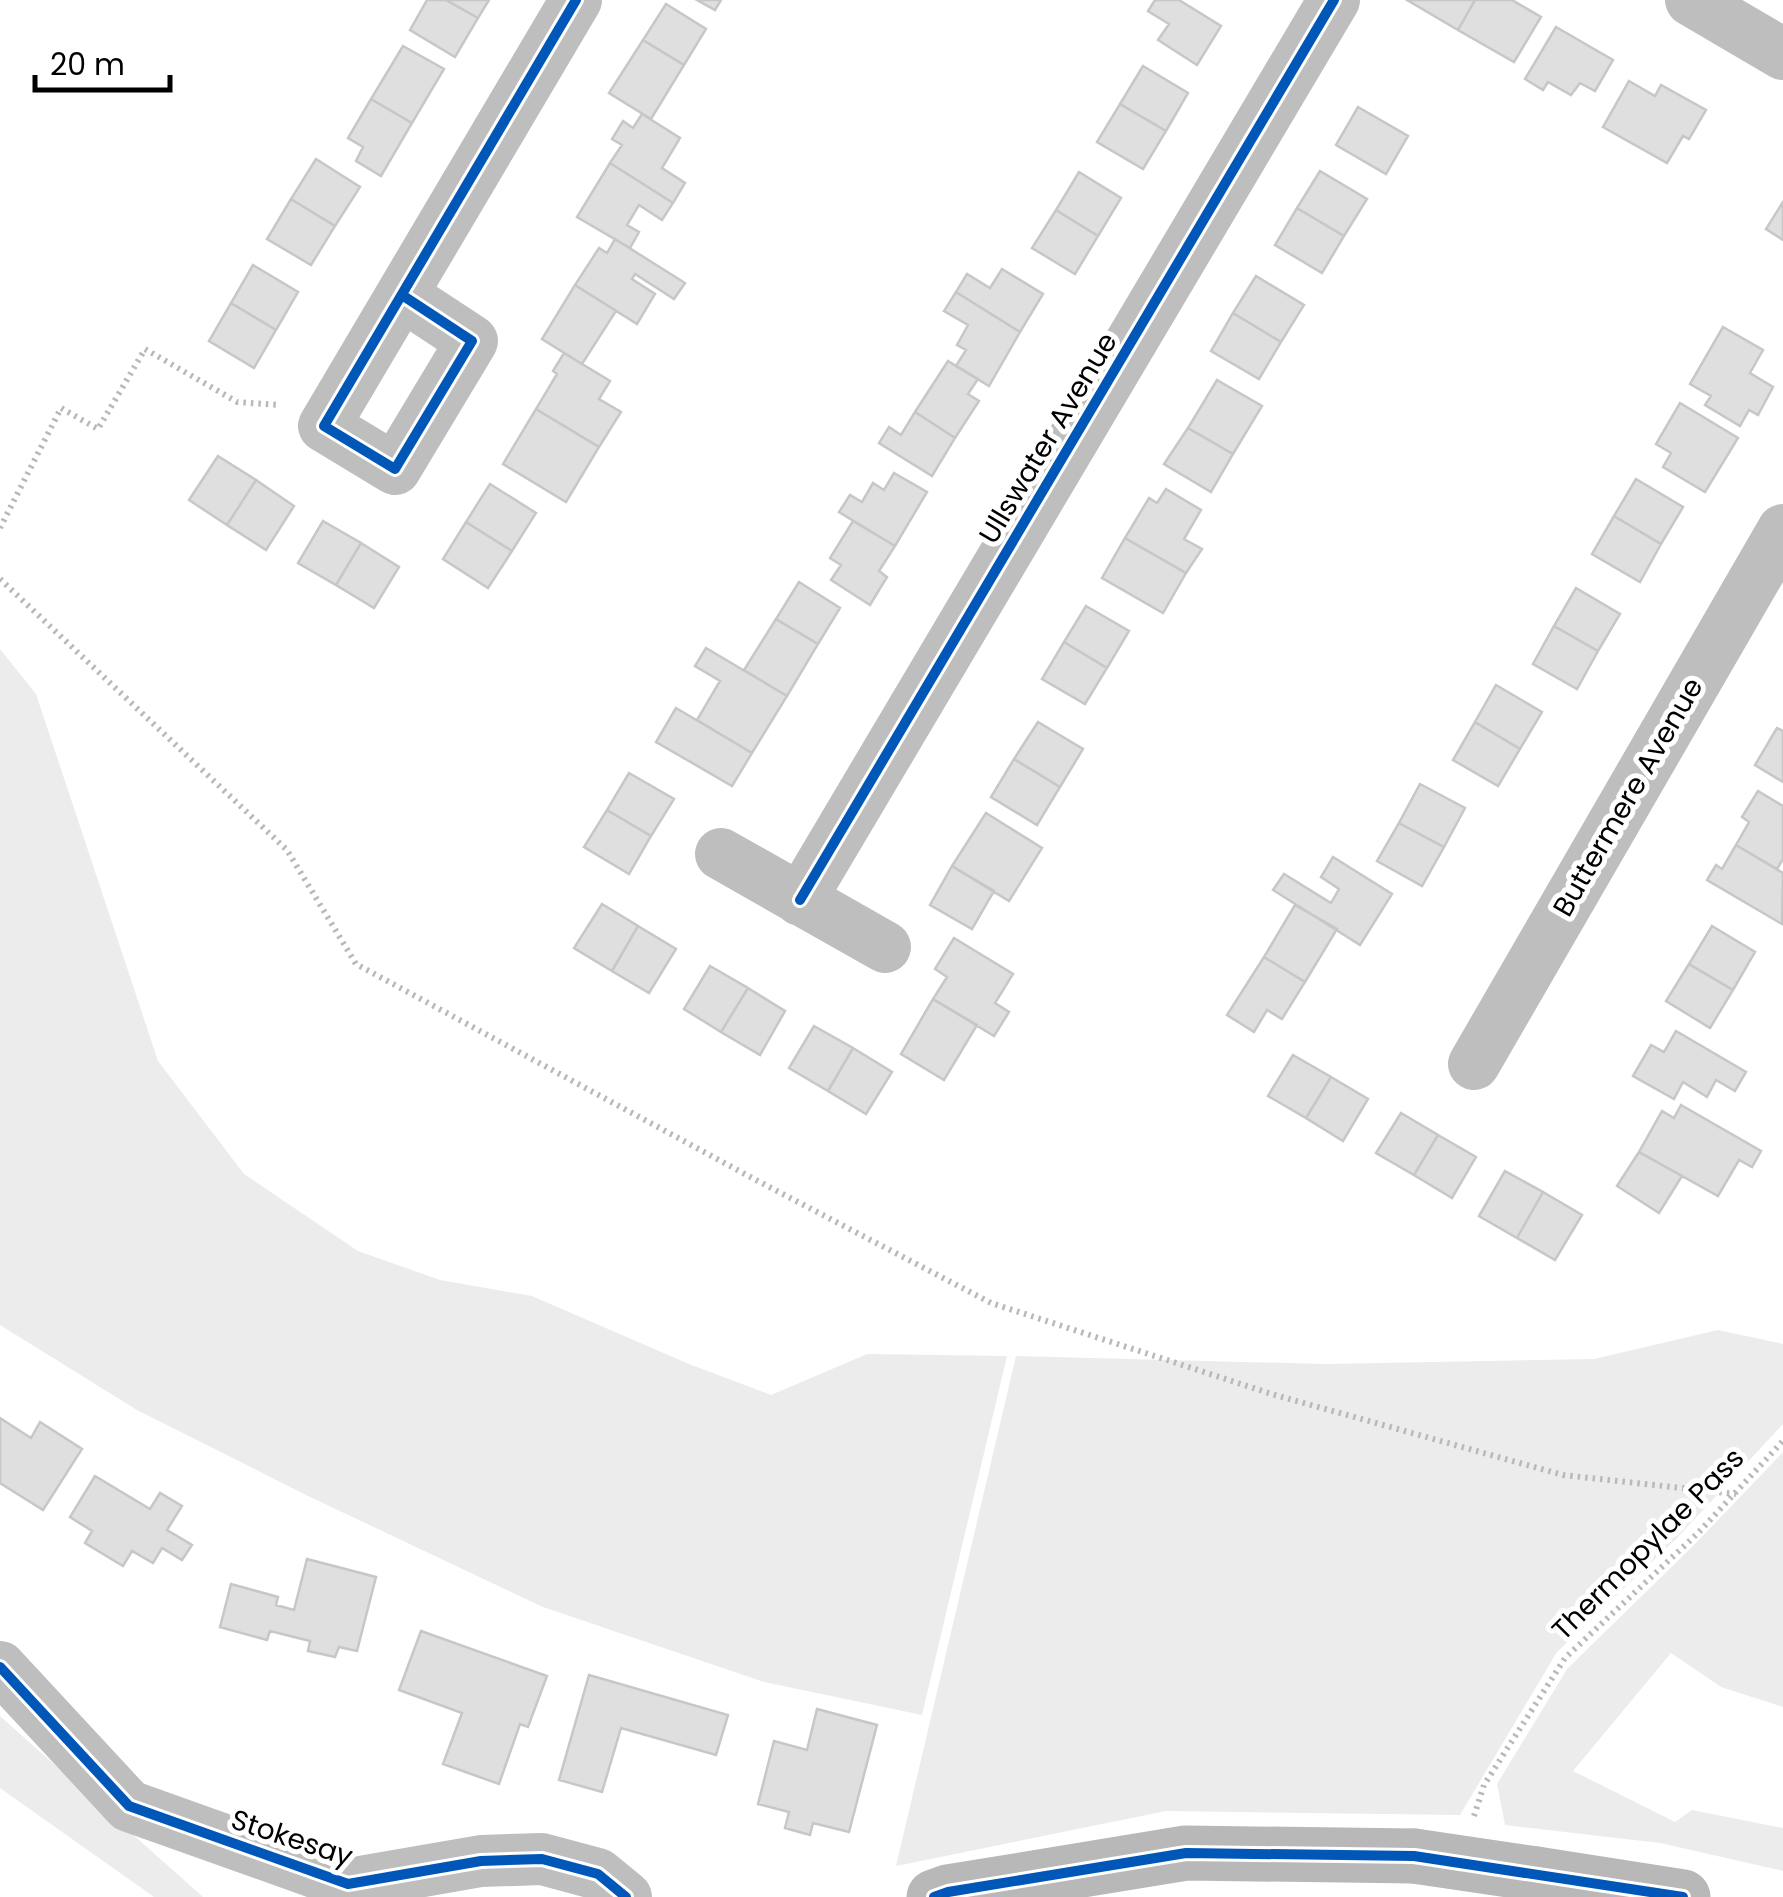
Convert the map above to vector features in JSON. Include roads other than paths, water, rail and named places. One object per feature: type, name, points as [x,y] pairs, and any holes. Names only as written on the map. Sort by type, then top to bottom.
[{"type":"street","points":[[402,295],[472,340],[395,470],[324,426],[576,0]]},
{"type":"street","name":"Ullswater Avenue","points":[[800,900],[1334,0]]},
{"type":"street","points":[[1692,0],[1783,54]]},
{"type":"street","name":"Buttermere Avenue","points":[[1474,1064],[1783,530]]},
{"type":"street","points":[[721,854],[885,947]]},
{"type":"street","name":"Stokesay","points":[[0,1667],[129,1806],[348,1884],[481,1862],[542,1859],[598,1874],[626,1897]]},
{"type":"street","points":[[944,1895],[1186,1854],[1414,1856],[1683,1897]]}]
